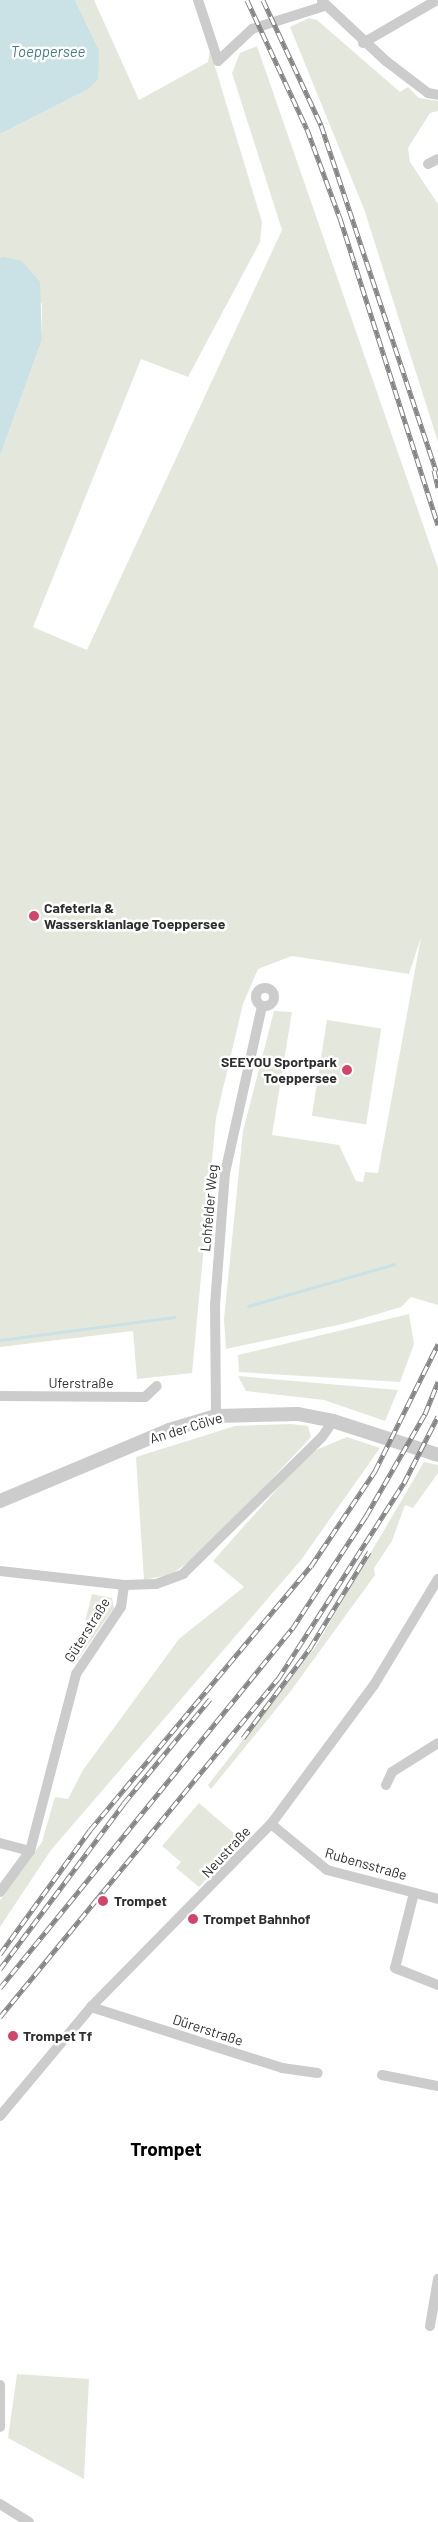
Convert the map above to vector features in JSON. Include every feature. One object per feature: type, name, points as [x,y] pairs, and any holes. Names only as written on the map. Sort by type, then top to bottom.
[{"type":"street","points":[[198,0],[218,61],[252,29],[323,3],[364,43],[428,93],[438,95]]},
{"type":"street","points":[[364,43],[437,0]]},
{"type":"street","points":[[428,164],[438,159]]},
{"type":"street","name":"Lohfelder Weg","points":[[216,1416],[215,1312],[225,1173],[262,1006]]},
{"type":"street","name":"Uferstraße","points":[[0,1396],[146,1397],[157,1386]]},
{"type":"street","name":"An der Cölve","points":[[0,1501],[169,1430],[216,1416],[277,1413],[333,1421],[436,1455]]},
{"type":"street","points":[[0,1571],[124,1585],[156,1584],[183,1574],[322,1437],[333,1421]]},
{"type":"street","name":"Neustraße","points":[[0,2116],[91,2007],[270,1824],[374,1686],[438,1579]]},
{"type":"street","name":"Güterstraße","points":[[0,1892],[30,1851],[76,1674],[121,1608],[124,1585]]},
{"type":"street","points":[[386,1785],[392,1772],[438,1743]]},
{"type":"street","name":"Rubensstraße","points":[[270,1824],[316,1865],[438,1899]]},
{"type":"street","points":[[0,1843],[30,1851]]},
{"type":"street","points":[[414,1892],[395,1968],[438,1985]]},
{"type":"street","name":"Dürerstraße","points":[[91,2007],[282,2068],[318,2073]]},
{"type":"street","points":[[382,2075],[438,2086]]},
{"type":"street","points":[[430,2326],[438,2279]]},
{"type":"street","points":[[0,2385],[0,2427]]},
{"type":"street","points":[[0,2504],[30,2522]]},
{"type":"shaded area","points":[[75,0],[94,0],[139,100],[208,62],[210,50],[262,222],[260,242],[188,377],[141,359],[33,627],[87,650],[282,230],[232,73],[240,53],[257,46],[438,568],[438,1305],[411,1297],[401,1307],[347,1323],[226,1349],[224,1319],[243,1131],[274,1011],[292,1012],[272,1135],[339,1145],[356,1181],[363,1182],[365,1172],[378,1173],[421,937],[409,974],[292,956],[258,969],[243,1004],[216,1118],[192,1373],[137,1379],[133,1331],[0,1347],[0,456],[42,340],[42,304],[0,258],[0,134],[87,90],[99,50]]},
{"type":"shaded area","points":[[309,18],[317,20],[400,92],[408,87],[419,98],[438,101],[438,111],[430,113],[408,148],[410,162],[438,204],[438,442],[364,209],[290,27]]},
{"type":"shaded area","name":"SEEYOU Sportpark Toeppersee","points":[[327,1020],[381,1029],[366,1124],[312,1116]]},
{"type":"shaded area","points":[[409,1314],[414,1344],[400,1382],[239,1372],[238,1355]]},
{"type":"shaded area","points":[[238,1376],[398,1390],[385,1421],[324,1400],[246,1391]]},
{"type":"shaded area","points":[[291,1424],[308,1426],[311,1437],[208,1548],[172,1574],[144,1580],[136,1457],[235,1426]]},
{"type":"shaded area","points":[[347,1437],[380,1448],[301,1560],[51,1850],[0,1927],[0,1900],[42,1842],[55,1797],[68,1799],[83,1770],[179,1639],[244,1587],[213,1561],[309,1453]]},
{"type":"shaded area","points":[[424,1462],[438,1465],[438,1473],[413,1508],[405,1505],[392,1541],[374,1568],[375,1575],[290,1692],[211,1789],[208,1785],[316,1646]]},
{"type":"shaded area","points":[[92,1594],[112,1598],[114,1608],[74,1665]]},
{"type":"shaded area","points":[[199,1803],[243,1841],[199,1887],[176,1868],[181,1862],[162,1846]]},
{"type":"shaded area","points":[[17,2374],[89,2379],[84,2479],[8,2438]]},
{"type":"water","name":"Toeppersee","points":[[0,0],[75,0],[99,50],[98,79],[87,90],[0,134]]},
{"type":"water","points":[[4,257],[22,261],[40,282],[42,340],[0,456],[0,258]]},
{"type":"waterway","points":[[248,1306],[394,1264]]},
{"type":"waterway","points":[[0,1340],[174,1317]]},
{"type":"railway","points":[[247,0],[307,129],[340,218],[438,525]]},
{"type":"railway","points":[[263,0],[321,125],[438,476]]},
{"type":"railway","points":[[434,470],[438,488]]},
{"type":"railway","points":[[0,1954],[90,1830],[311,1566],[375,1471],[438,1344]]},
{"type":"railway","points":[[0,1988],[292,1629],[366,1516],[425,1414],[438,1382]]},
{"type":"railway","points":[[0,2017],[278,1679],[404,1483],[438,1416]]},
{"type":"railway","points":[[243,1738],[310,1648],[369,1552]]},
{"type":"railway","points":[[0,1969],[124,1803],[210,1699]]},
{"type":"place","name":"Cafeteria & Wasserskianlage Toeppersee","points":[[34,916]]},
{"type":"place","name":"SEEYOU Sportpark Toeppersee","points":[[347,1070]]},
{"type":"place","name":"Trompet","points":[[103,1901]]},
{"type":"place","name":"Trompet Bahnhof","points":[[193,1919]]},
{"type":"place","name":"Trompet Tf","points":[[13,2036]]},
{"type":"district","name":"Trompet","points":[[166,2149]]}]
